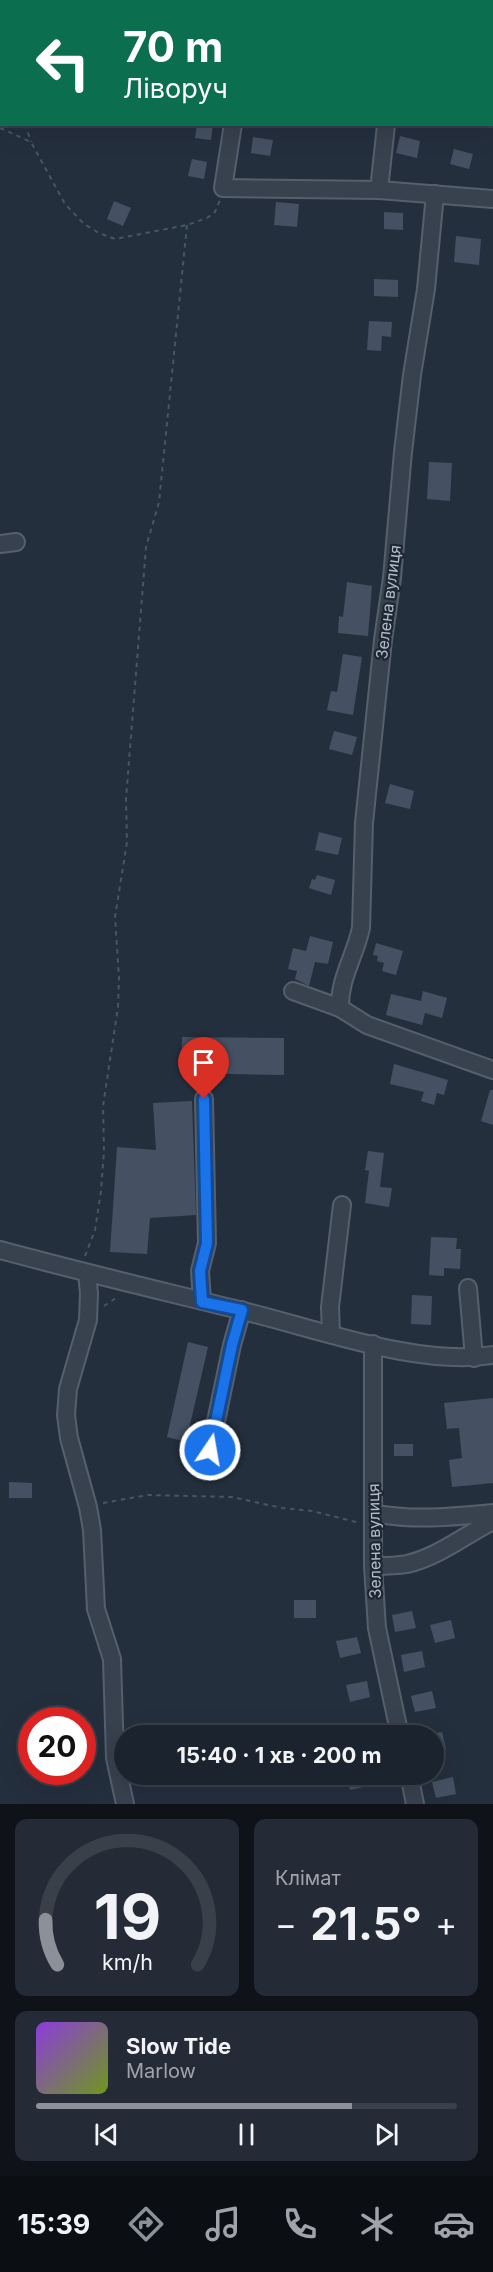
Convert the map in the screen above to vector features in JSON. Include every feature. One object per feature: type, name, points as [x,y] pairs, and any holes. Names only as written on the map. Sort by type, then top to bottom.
[{"type":"street","points":[[233,126],[223,188],[379,190],[493,199]]},
{"type":"street","points":[[379,190],[386,126]]},
{"type":"street","name":"Зелена вулиця","points":[[340,1008],[342,981],[361,928],[364,823],[383,640],[392,578],[403,452],[426,289],[435,194]]},
{"type":"street","points":[[293,991],[340,1008],[366,1025],[493,1070]]},
{"type":"street","points":[[202,1302],[200,1271],[207,1243],[204,1099]]},
{"type":"street","points":[[331,1333],[330,1307],[342,1205]]},
{"type":"street","points":[[0,1250],[87,1274],[242,1310],[373,1344],[437,1357],[474,1358],[493,1355]]},
{"type":"street","points":[[87,1274],[88,1320],[68,1389],[65,1408],[69,1438],[92,1530],[94,1593],[96,1609],[111,1659],[115,1758],[125,1804]]},
{"type":"street","points":[[468,1288],[474,1358]]},
{"type":"street","points":[[210,1450],[232,1345],[242,1310]]},
{"type":"street","name":"Зелена вулиця","points":[[373,1344],[373,1566],[379,1644],[397,1725]]},
{"type":"street","points":[[373,1520],[493,1513]]},
{"type":"street","points":[[373,1566],[415,1561],[446,1548],[493,1521]]},
{"type":"street","points":[[412,1785],[416,1804]]},
{"type":"path","points":[[26,126],[31,142],[65,204],[84,224],[115,239],[187,225],[216,212],[223,188]]},
{"type":"path","points":[[0,128],[31,142]]},
{"type":"path","points":[[87,1274],[85,1255],[95,1230],[101,1191],[104,1151],[103,1106],[118,1007],[119,978],[115,917],[127,842],[126,799],[146,547],[159,502],[187,225]]},
{"type":"path","points":[[88,1320],[99,1309],[124,1293],[144,1288]]},
{"type":"path","points":[[88,1507],[148,1495],[232,1497],[282,1508],[373,1520]]},
{"type":"building","points":[[197,126],[213,126],[211,140],[195,138]]},
{"type":"building","points":[[400,136],[420,141],[417,158],[396,153]]},
{"type":"building","points":[[253,137],[273,140],[270,156],[251,153]]},
{"type":"building","points":[[454,149],[473,154],[469,169],[450,164]]},
{"type":"building","points":[[192,159],[207,162],[204,179],[188,176]]},
{"type":"building","points":[[114,201],[131,208],[123,226],[107,219]]},
{"type":"building","points":[[276,202],[299,204],[297,227],[274,225]]},
{"type":"building","points":[[384,212],[403,213],[403,230],[384,229]]},
{"type":"building","points":[[456,236],[481,239],[479,265],[454,262]]},
{"type":"building","points":[[374,279],[398,280],[398,297],[374,296]]},
{"type":"building","points":[[369,321],[392,322],[391,337],[382,336],[381,351],[367,350]]},
{"type":"building","points":[[429,462],[452,463],[450,501],[427,499]]},
{"type":"building","points":[[347,582],[372,586],[368,636],[338,633],[339,616],[343,617]]},
{"type":"building","points":[[343,654],[362,657],[353,715],[327,710],[331,691],[337,692]]},
{"type":"building","points":[[334,731],[357,737],[352,755],[329,749]]},
{"type":"building","points":[[390,784],[414,791],[410,809],[385,803]]},
{"type":"building","points":[[319,832],[342,838],[338,855],[315,850]]},
{"type":"building","points":[[317,875],[335,880],[331,895],[309,888],[312,879],[315,880]]},
{"type":"building","points":[[310,936],[333,942],[328,964],[315,962],[309,986],[295,979],[297,971],[288,969],[293,948],[306,951]]},
{"type":"building","points":[[376,943],[403,951],[396,975],[382,971],[384,963],[377,961],[378,956],[373,955]]},
{"type":"building","points":[[423,991],[447,998],[442,1018],[425,1013],[422,1025],[386,1015],[391,994],[421,1001]]},
{"type":"building","points":[[182,1037],[284,1038],[284,1075],[181,1073]]},
{"type":"building","points":[[394,1064],[448,1080],[444,1095],[437,1093],[434,1105],[421,1101],[424,1092],[390,1084]]},
{"type":"building","points":[[490,1090],[493,1090],[493,1125],[481,1121]]},
{"type":"building","points":[[192,1101],[196,1215],[150,1218],[147,1254],[110,1252],[117,1147],[156,1150],[153,1103]]},
{"type":"building","points":[[368,1151],[384,1153],[380,1187],[392,1188],[389,1207],[365,1203],[369,1171],[365,1170]]},
{"type":"building","points":[[431,1237],[457,1238],[456,1249],[461,1249],[460,1269],[444,1268],[444,1276],[429,1275]]},
{"type":"building","points":[[412,1295],[432,1296],[431,1325],[411,1324]]},
{"type":"building","points":[[188,1342],[208,1347],[186,1442],[167,1437]]},
{"type":"building","points":[[493,1398],[493,1483],[452,1487],[449,1460],[462,1458],[459,1428],[447,1429],[444,1403]]},
{"type":"building","points":[[394,1444],[413,1444],[413,1456],[394,1456]]},
{"type":"building","points":[[9,1482],[32,1483],[32,1498],[9,1498]]},
{"type":"building","points":[[294,1600],[316,1600],[316,1618],[294,1618]]},
{"type":"building","points":[[412,1611],[416,1628],[395,1632],[392,1615]]},
{"type":"building","points":[[451,1620],[455,1638],[435,1643],[430,1625]]},
{"type":"building","points":[[357,1637],[361,1653],[340,1658],[336,1641]]},
{"type":"building","points":[[422,1651],[425,1667],[404,1672],[401,1655]]},
{"type":"building","points":[[367,1681],[370,1697],[350,1702],[346,1685]]},
{"type":"building","points":[[432,1691],[436,1708],[415,1712],[411,1696]]},
{"type":"building","points":[[453,1777],[456,1794],[436,1798],[433,1785],[444,1785],[444,1779]]},
{"type":"building","points":[[349,1785],[372,1785],[350,1790]]},
{"type":"route","points":[[204,1099],[207,1243],[200,1271],[202,1302],[242,1310],[232,1345],[210,1450]]}]
